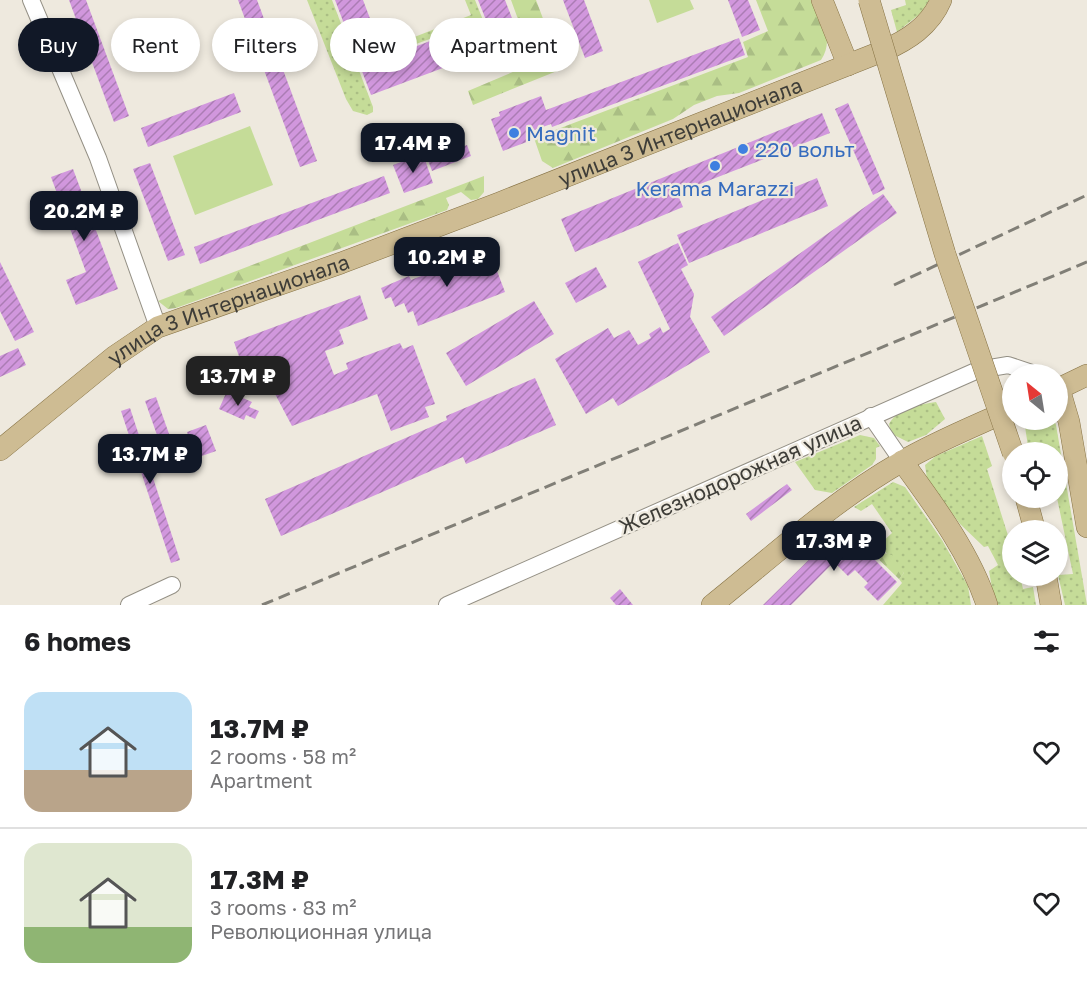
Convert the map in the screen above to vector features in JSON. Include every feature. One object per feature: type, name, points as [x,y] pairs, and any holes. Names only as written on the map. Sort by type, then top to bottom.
[{"type":"main road","points":[[822,0],[848,65]]},
{"type":"main road","points":[[869,0],[945,254],[1009,442]]},
{"type":"main road","name":"улица 3 Интернационала","points":[[0,450],[115,356],[158,327],[341,263],[488,207],[903,43],[931,19],[941,0]]},
{"type":"main road","points":[[1068,384],[1087,375]]},
{"type":"main road","points":[[712,605],[828,511],[902,461],[1002,414]]},
{"type":"main road","points":[[1068,419],[1087,527]]},
{"type":"main road","points":[[902,461],[943,520],[979,579],[987,605]]},
{"type":"main road","points":[[1048,586],[1051,605]]},
{"type":"street","points":[[31,0],[98,158],[158,327]]},
{"type":"street","name":"Железнодорожная улица","points":[[447,605],[871,416],[978,370],[1002,366]]},
{"type":"street","points":[[871,416],[902,461]]},
{"type":"street","points":[[129,605],[172,585]]},
{"type":"green space","points":[[307,0],[332,0],[339,18],[330,18],[330,58],[318,28],[318,18],[314,18]]},
{"type":"green space","points":[[465,0],[475,0],[482,18],[463,18],[471,15]]},
{"type":"green space","points":[[511,0],[536,0],[543,18],[518,18]]},
{"type":"green space","points":[[649,0],[690,0],[694,9],[657,23]]},
{"type":"green space","points":[[756,0],[813,0],[827,37],[827,45],[821,60],[739,93],[717,96],[694,105],[673,119],[553,168],[542,161],[534,138],[748,57],[743,42],[768,31]]},
{"type":"green space","points":[[905,0],[929,0],[921,13],[897,32],[891,10],[906,5]]},
{"type":"green space","points":[[429,31],[429,39],[417,44],[417,36]]},
{"type":"green space","points":[[335,72],[360,72],[373,112],[367,115],[353,111]]},
{"type":"green space","points":[[513,72],[555,72],[473,105],[468,91]]},
{"type":"green space","points":[[250,126],[273,185],[195,215],[173,156]]},
{"type":"green space","points":[[484,176],[484,192],[478,199],[471,200],[461,192],[446,198],[449,205],[447,210],[176,308],[168,309],[158,301]]},
{"type":"green space","points":[[936,402],[945,419],[926,435],[908,442],[896,436],[892,438],[889,424],[893,418],[909,408]]},
{"type":"green space","points":[[1026,430],[1057,430],[1059,442],[1027,442]]},
{"type":"green space","points":[[860,435],[874,438],[880,446],[876,448],[876,459],[872,465],[832,493],[815,490],[795,462]]},
{"type":"green space","points":[[982,436],[992,466],[987,469],[1003,520],[1002,586],[1022,586],[1023,589],[1033,587],[1036,605],[995,605],[989,571],[998,565],[988,546],[984,547],[960,524],[927,479],[925,465],[936,456]]},
{"type":"green space","points":[[893,482],[905,487],[942,540],[968,586],[971,605],[883,605],[902,583],[899,579],[904,573],[879,545],[892,533],[872,504],[861,511],[854,507]]},
{"type":"green space","points":[[1068,495],[1087,605],[1065,605],[1061,586],[1068,586],[1068,574],[1073,574],[1068,550],[1068,520],[1062,520],[1059,508],[1068,508]]},
{"type":"green space","points":[[848,521],[876,547],[879,545],[884,553],[892,555],[904,573],[899,579],[872,553],[864,553],[839,530]]},
{"type":"building","points":[[69,0],[86,0],[93,18],[76,18]]},
{"type":"building","points":[[238,0],[257,0],[264,18],[245,18]]},
{"type":"building","points":[[335,0],[363,0],[370,18],[342,18]]},
{"type":"building","points":[[478,0],[505,0],[512,18],[485,18]]},
{"type":"building","points":[[563,0],[584,0],[603,51],[585,58],[579,42],[579,18],[570,18]]},
{"type":"building","points":[[728,0],[748,0],[760,30],[742,37]]},
{"type":"building","points":[[99,35],[129,116],[114,122],[96,72],[99,72]]},
{"type":"building","points":[[739,38],[745,55],[552,127],[551,124],[529,132],[532,140],[503,151],[491,119],[500,116],[499,112],[541,96],[546,110]]},
{"type":"building","points":[[429,41],[429,72],[432,72],[371,95],[362,72],[417,72],[417,46]]},
{"type":"building","points":[[265,72],[284,72],[317,161],[300,167]]},
{"type":"building","points":[[234,93],[241,112],[148,147],[141,128]]},
{"type":"building","points":[[848,103],[885,189],[873,195],[835,109]]},
{"type":"building","points":[[822,113],[830,133],[677,193],[683,207],[575,252],[561,219]]},
{"type":"building","points":[[467,145],[471,156],[432,171],[428,160]]},
{"type":"building","points":[[423,154],[433,183],[404,193],[393,165]]},
{"type":"building","points":[[150,163],[185,255],[168,261],[133,169]]},
{"type":"building","points":[[73,169],[118,289],[76,305],[66,280],[86,272],[51,177]]},
{"type":"building","points":[[384,176],[390,193],[200,264],[194,247]]},
{"type":"building","points":[[817,178],[828,206],[689,263],[677,235]]},
{"type":"building","points":[[883,194],[897,213],[724,336],[711,317]]},
{"type":"building","points":[[678,243],[688,265],[681,269],[694,294],[690,317],[710,352],[618,406],[613,398],[586,414],[555,359],[608,328],[614,338],[629,330],[638,345],[651,338],[649,334],[660,327],[663,333],[670,329],[638,262]]},
{"type":"building","points":[[489,250],[505,292],[418,326],[413,311],[408,313],[404,303],[395,307],[391,297],[385,299],[381,288],[409,276],[411,280]]},
{"type":"building","points":[[0,262],[34,332],[15,341],[0,311]]},
{"type":"building","points":[[596,267],[607,287],[576,303],[565,283]]},
{"type":"building","points":[[360,295],[368,319],[339,330],[344,344],[325,351],[334,375],[348,369],[346,363],[400,343],[403,349],[413,345],[435,404],[425,407],[429,417],[391,431],[377,394],[292,426],[274,392],[259,372],[241,362],[234,342]]},
{"type":"building","points":[[534,301],[554,334],[466,386],[446,353]]},
{"type":"building","points":[[18,348],[26,365],[0,377],[0,356]]},
{"type":"building","points":[[535,378],[556,425],[466,464],[463,457],[281,536],[265,499],[447,420],[446,416]]},
{"type":"building","points":[[227,391],[252,402],[249,407],[259,411],[255,419],[246,415],[244,420],[219,409]]},
{"type":"building","points":[[156,397],[180,465],[169,469],[145,401]]},
{"type":"building","points":[[130,408],[180,560],[171,563],[121,411]]},
{"type":"building","points":[[206,425],[216,451],[196,458],[187,432]]},
{"type":"building","points":[[787,484],[792,490],[751,521],[746,514]]},
{"type":"building","points":[[837,532],[864,560],[870,555],[897,582],[878,601],[864,587],[868,583],[855,570],[848,576],[834,562],[791,605],[763,605]]},
{"type":"building","points":[[620,589],[633,605],[616,605],[610,598]]},
{"type":"railway","points":[[894,285],[1087,195]]},
{"type":"railway","points":[[262,605],[1087,262]]},
{"type":"place","name":"Magnit","points":[[514,133]]},
{"type":"place","name":"220 вольт","points":[[743,149]]},
{"type":"place","name":"Kerama Marazzi","points":[[715,166]]}]
